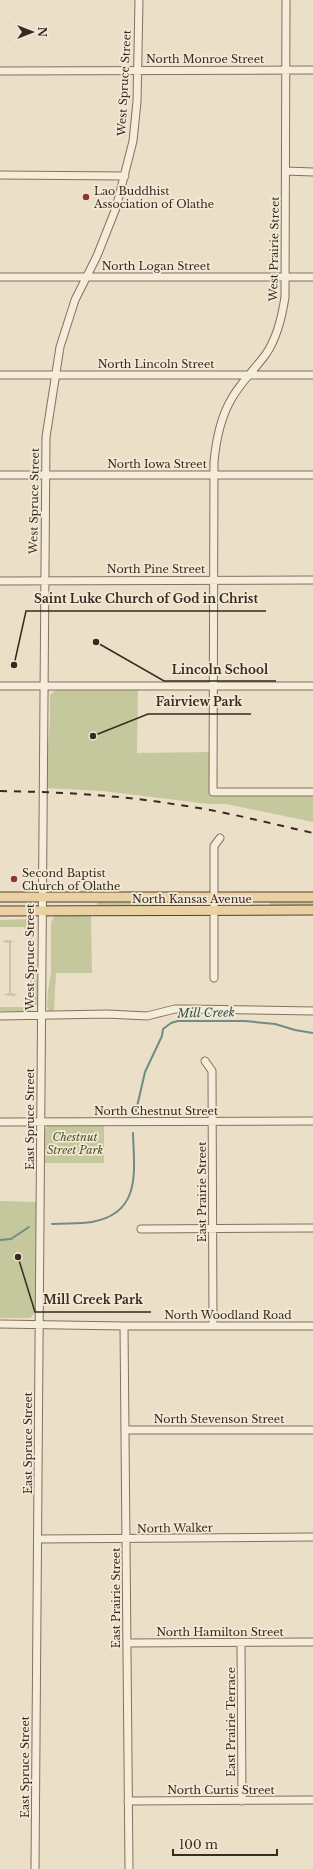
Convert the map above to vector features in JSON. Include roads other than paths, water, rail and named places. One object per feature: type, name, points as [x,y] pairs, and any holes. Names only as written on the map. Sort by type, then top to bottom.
[{"type":"main road","name":"North Kansas Avenue","points":[[0,898],[313,897]]},
{"type":"main road","name":"North Kansas Avenue","points":[[0,911],[313,910]]},
{"type":"street","name":"West Spruce Street","points":[[41,1016],[44,475],[46,437],[60,347],[68,321],[86,277],[105,239],[116,208],[133,141],[138,70],[139,0]]},
{"type":"street","name":"West Prairie Street","points":[[286,0],[286,277],[282,318],[266,353],[231,399],[219,427],[215,444],[212,792],[313,792]]},
{"type":"street","name":"North Monroe Street","points":[[0,71],[313,70]]},
{"type":"street","points":[[286,171],[313,172]]},
{"type":"street","points":[[0,175],[125,176]]},
{"type":"street","name":"North Logan Street","points":[[0,277],[313,277]]},
{"type":"street","name":"North Lincoln Street","points":[[0,375],[313,375]]},
{"type":"street","name":"North Iowa Street","points":[[0,475],[313,475]]},
{"type":"street","name":"North Pine Street","points":[[0,581],[313,580]]},
{"type":"street","points":[[0,686],[313,686]]},
{"type":"street","points":[[214,978],[214,846],[220,838]]},
{"type":"street","points":[[0,1016],[107,1014],[147,1016],[175,1009],[187,1008],[313,1011]]},
{"type":"street","name":"East Spruce Street","points":[[35,1869],[41,1016]]},
{"type":"street","name":"East Prairie Street","points":[[206,1061],[212,1071],[212,1326]]},
{"type":"street","name":"North Chestnut Street","points":[[0,1122],[313,1122]]},
{"type":"street","points":[[141,1229],[313,1228]]},
{"type":"street","name":"North Woodland Road","points":[[0,1324],[124,1326],[313,1326]]},
{"type":"street","name":"East Prairie Street","points":[[124,1326],[127,1539],[128,1869]]},
{"type":"street","name":"North Stevenson Street","points":[[126,1430],[313,1430]]},
{"type":"street","name":"North Walker","points":[[38,1539],[313,1537]]},
{"type":"street","name":"North Hamilton Street","points":[[127,1643],[313,1642]]},
{"type":"street","name":"East Prairie Terrace","points":[[241,1643],[242,1801]]},
{"type":"street","name":"North Curtis Street","points":[[128,1801],[313,1800]]},
{"type":"waterway","name":"Mill Creek","points":[[136,1111],[145,1072],[162,1036],[163,1029],[171,1023],[178,1021],[245,1021],[275,1024],[295,1030],[313,1033]]},
{"type":"waterway","name":"Mill Creek","points":[[52,1224],[92,1222],[108,1217],[120,1210],[127,1200],[132,1188],[134,1175],[133,1133]]},
{"type":"waterway","name":"Mill Creek","points":[[0,1240],[11,1239],[29,1227]]},
{"type":"railway","points":[[0,791],[45,792],[135,799],[229,814],[313,833]]},
{"type":"place","name":"Lao Buddhist Association of Olathe","points":[[86,197]]},
{"type":"place","name":"Lincoln School","points":[[96,642]]},
{"type":"place","name":"Saint Luke Church of God in Christ","points":[[14,665]]},
{"type":"place","name":"Fairview Park","points":[[93,736]]},
{"type":"place","name":"Second Baptist Church of Olathe","points":[[14,879]]},
{"type":"place","name":"Mill Creek Park","points":[[18,1257]]},
{"type":"park label","name":"Chestnut Street Park","points":[[75,1143]]}]
